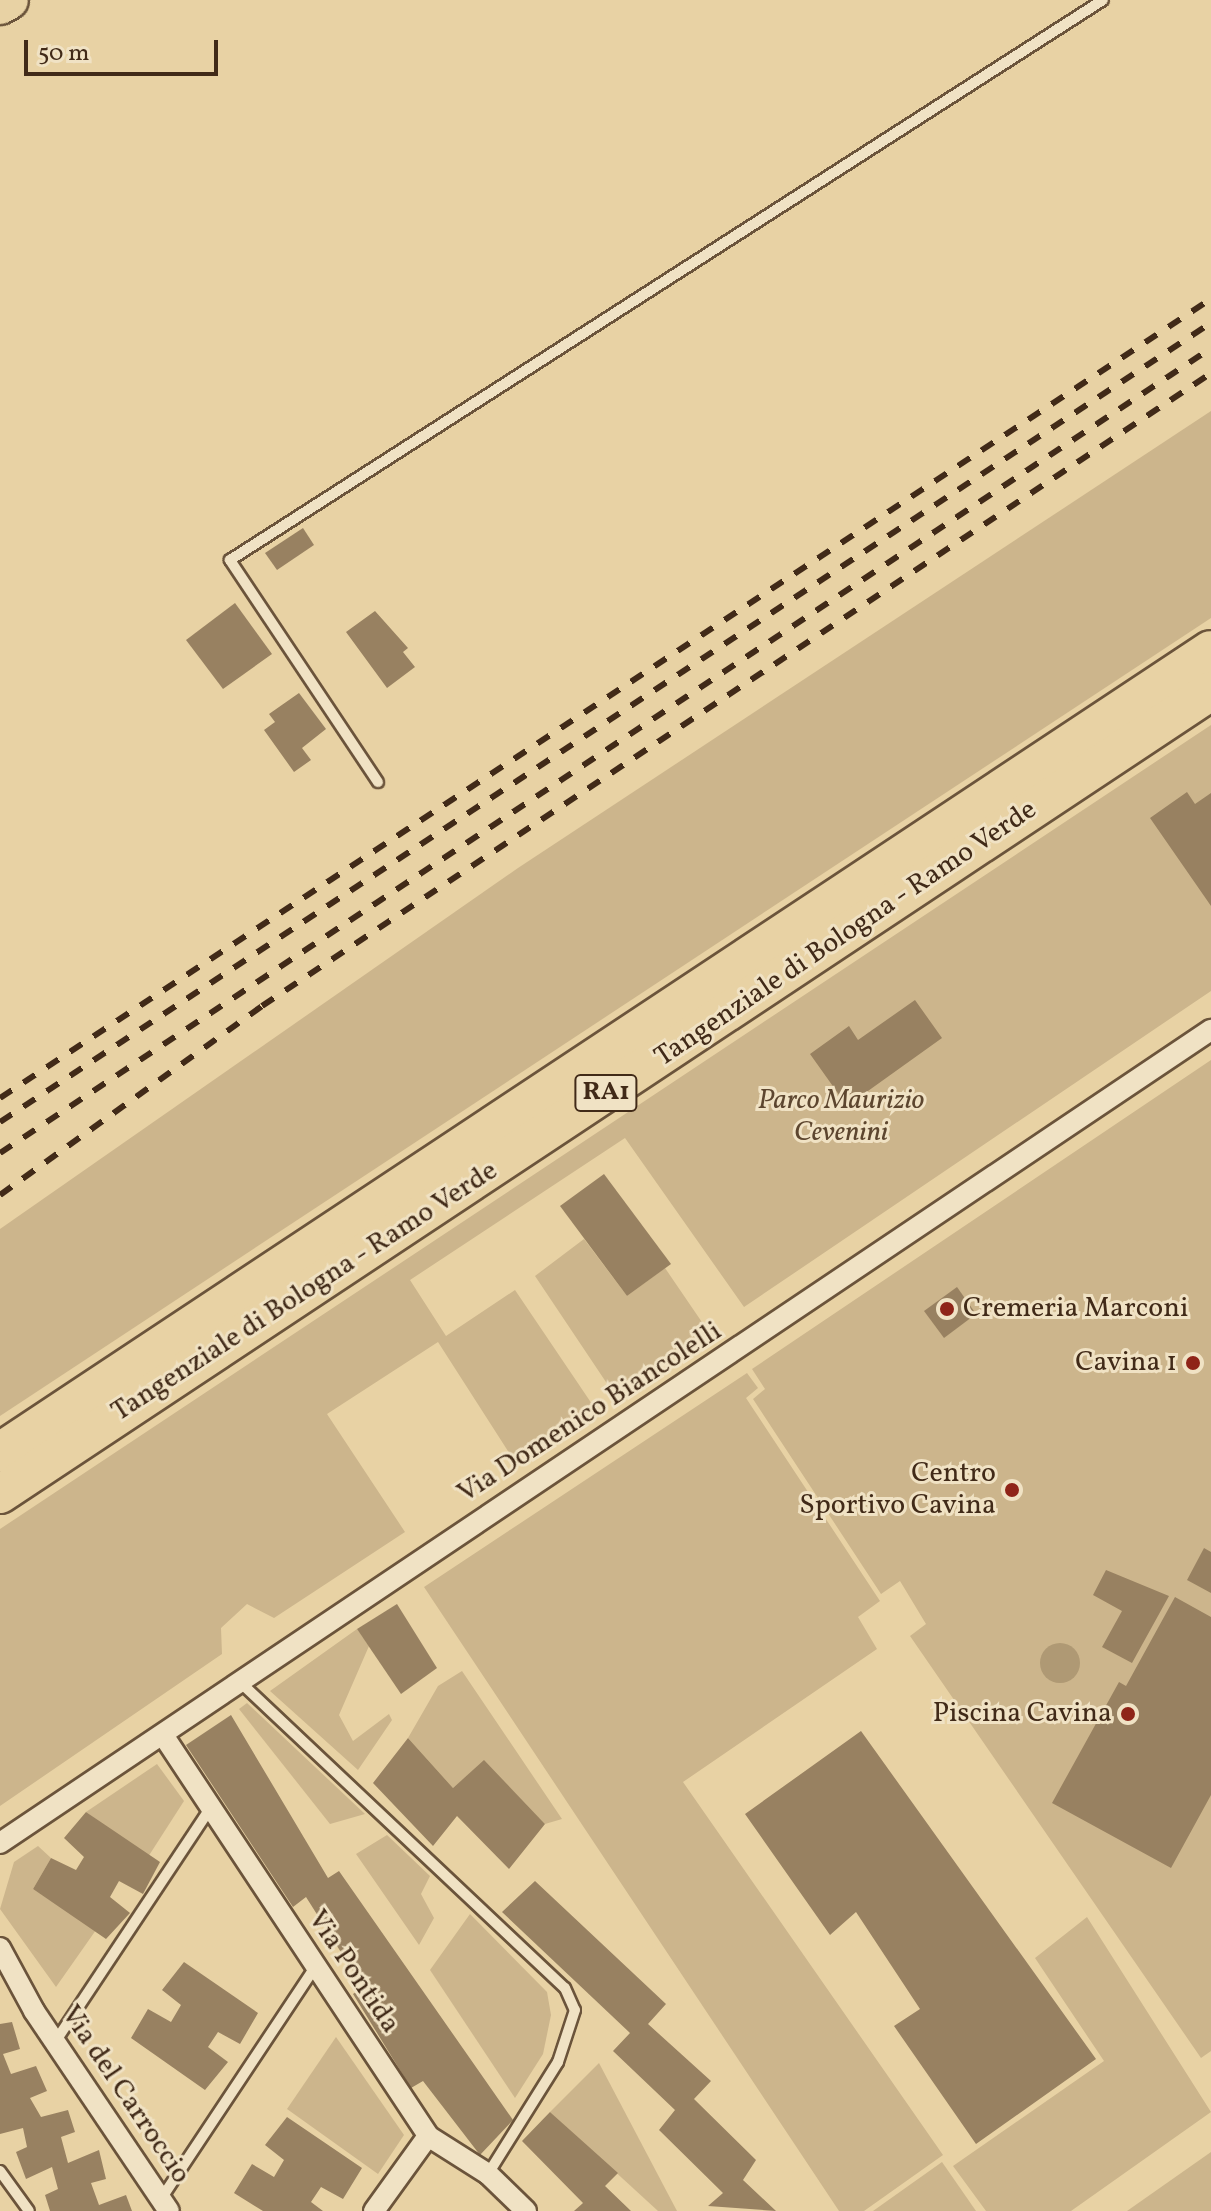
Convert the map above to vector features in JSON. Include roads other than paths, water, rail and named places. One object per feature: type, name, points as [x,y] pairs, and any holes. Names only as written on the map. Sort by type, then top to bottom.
[{"type":"highway","points":[[0,5],[9,0]]},
{"type":"highway","name":"Tangenziale di Bologna - Ramo Verde","points":[[0,1452],[1211,650]]},
{"type":"highway","name":"Tangenziale di Bologna - Ramo Verde","points":[[0,1494],[1211,691]]},
{"type":"highway","points":[[0,1440],[130,1365]]},
{"type":"highway","points":[[0,1505],[109,1422]]},
{"type":"street","name":"Via Domenico Biancolelli","points":[[0,1843],[1211,1030]]},
{"type":"street","name":"Via Pontida","points":[[163,1735],[428,2136],[488,2174],[526,2211]]},
{"type":"street","name":"Via del Carroccio","points":[[0,1948],[34,2011]]},
{"type":"street","name":"Via del Carroccio","points":[[0,1968],[34,2011],[165,2205]]},
{"type":"street","points":[[374,2211],[428,2136]]},
{"type":"lane","points":[[378,782],[230,560],[1103,0]]},
{"type":"lane","points":[[240,1682],[565,1988],[575,2010],[558,2062],[488,2174]]},
{"type":"lane","points":[[55,2042],[210,1809]]},
{"type":"lane","points":[[165,2205],[316,1966]]},
{"type":"lane","points":[[0,2171],[29,2211]]},
{"type":"railway","points":[[0,1098],[1211,299]]},
{"type":"railway","points":[[0,1122],[1211,323]]},
{"type":"railway","points":[[0,1153],[1211,348]]},
{"type":"railway","points":[[0,1195],[262,1006],[1211,373]]},
{"type":"place","name":"Cremeria Marconi","points":[[947,1309]]},
{"type":"place","name":"Cavina 1","points":[[1193,1363]]},
{"type":"place","name":"Centro Sportivo Cavina","points":[[1012,1490]]},
{"type":"place","name":"Piscina Cavina","points":[[1128,1714]]},
{"type":"park label","name":"Parco Maurizio Cevenini","points":[[841,1117]]}]
